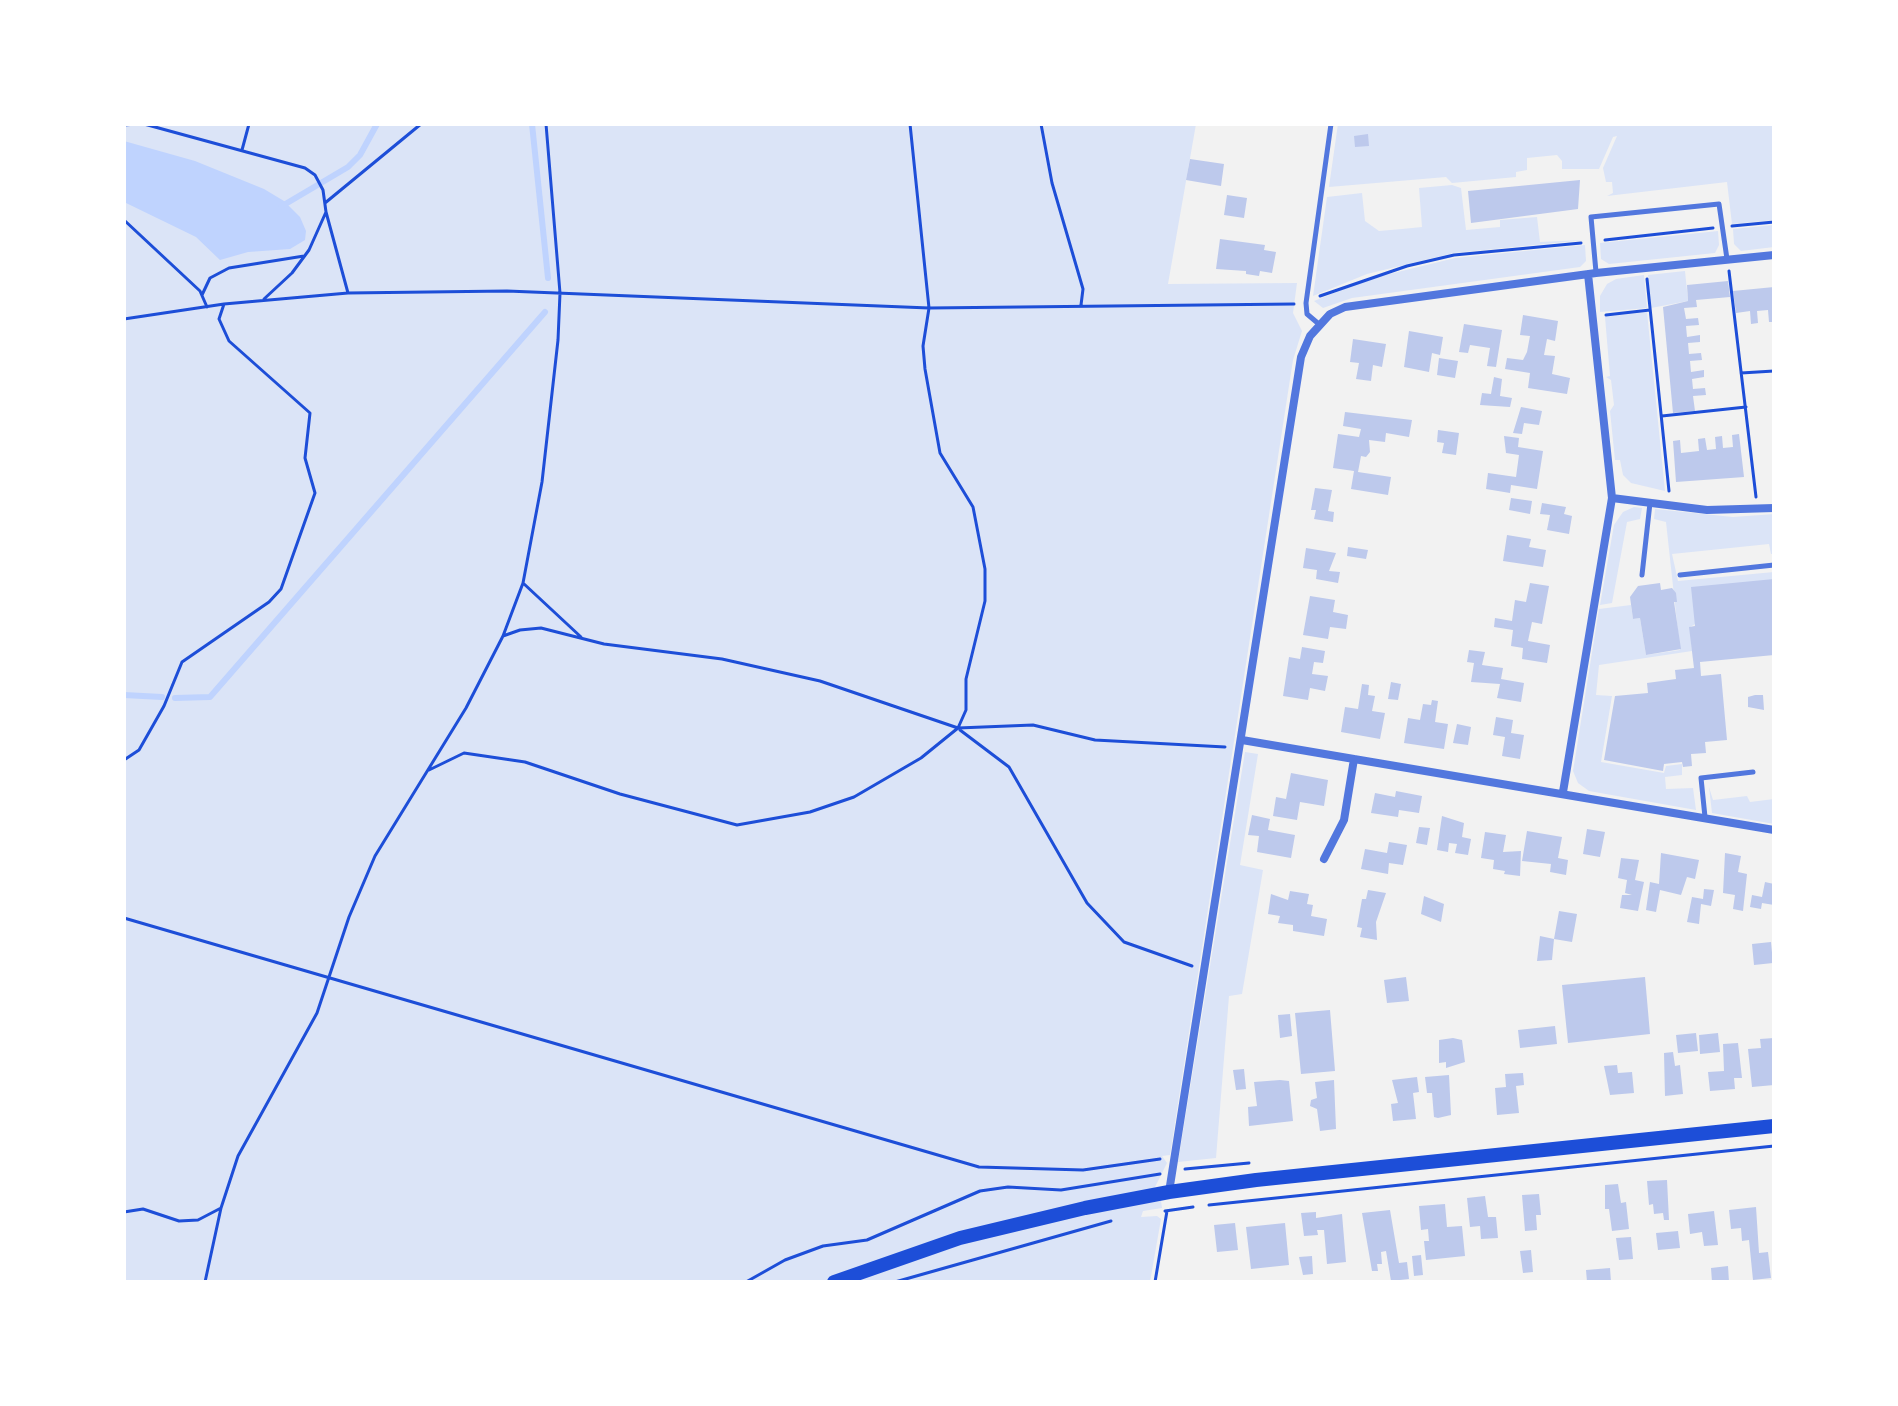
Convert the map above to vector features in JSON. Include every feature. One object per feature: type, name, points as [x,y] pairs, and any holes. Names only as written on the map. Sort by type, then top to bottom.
[{"type":"main road","points":[[834,1282],[960,1238],[1169,1192],[1272,1178],[1774,1126]]},
{"type":"street","points":[[1169,1192],[1301,357],[1310,336],[1336,309],[1345,307],[1592,274],[1774,255]]},
{"type":"street","points":[[1563,792],[1612,498],[1593,316],[1592,274]]},
{"type":"street","points":[[1612,498],[1707,510],[1774,508]]},
{"type":"street","points":[[1242,740],[1774,830]]},
{"type":"street","points":[[1324,859],[1344,820],[1354,759]]},
{"type":"lane","points":[[1320,325],[1307,314],[1306,303],[1331,124]]},
{"type":"lane","points":[[1592,274],[1591,217],[1719,204],[1727,259]]},
{"type":"lane","points":[[1642,575],[1650,502]]},
{"type":"lane","points":[[1680,575],[1774,565]]},
{"type":"lane","points":[[1705,817],[1701,778],[1753,772]]},
{"type":"path","points":[[124,125],[136,124]]},
{"type":"path","points":[[144,124],[305,168],[315,175],[323,190],[348,293]]},
{"type":"path","points":[[242,150],[249,124]]},
{"type":"path","points":[[325,203],[421,124]]},
{"type":"path","points":[[205,1282],[221,1208],[238,1156],[296,1055],[330,977],[349,917],[375,856],[466,708],[503,636],[523,583],[542,482],[560,293],[546,124]]},
{"type":"path","points":[[425,771],[464,753],[525,762],[620,794],[737,825],[810,812],[854,797],[921,758],[958,728],[966,710],[966,679],[985,601],[985,569],[973,507],[940,453],[925,369],[923,346],[929,308],[910,124]]},
{"type":"path","points":[[1041,124],[1052,183],[1083,289],[1081,305]]},
{"type":"path","points":[[262,300],[304,256],[326,212]]},
{"type":"path","points":[[124,220],[202,295],[207,307]]},
{"type":"path","points":[[124,319],[224,304],[348,293],[560,293],[929,308],[1306,303],[1371,277],[1454,255],[1774,222]]},
{"type":"path","points":[[202,295],[210,278],[229,268],[304,256]]},
{"type":"path","points":[[1727,259],[1757,510]]},
{"type":"path","points":[[1646,268],[1671,505]]},
{"type":"path","points":[[124,760],[139,750],[164,706],[182,662],[269,602],[281,589],[315,493],[305,458],[310,413],[229,341],[219,319],[224,304]]},
{"type":"path","points":[[1593,316],[1650,310]]},
{"type":"path","points":[[1741,373],[1774,371]]},
{"type":"path","points":[[1661,416],[1746,407]]},
{"type":"path","points":[[523,583],[584,639]]},
{"type":"path","points":[[503,636],[529,628],[706,656],[786,673],[958,728],[1009,767],[1087,903],[1124,942],[1203,970]]},
{"type":"path","points":[[958,728],[1033,725],[1095,740],[1203,744],[1237,750]]},
{"type":"path","points":[[124,918],[979,1167],[1083,1170],[1151,1159],[1172,1162]]},
{"type":"path","points":[[1158,1212],[1774,1146]]},
{"type":"path","points":[[746,1282],[785,1260],[823,1246],[867,1240],[980,1191],[1008,1187],[1061,1190],[1171,1172]]},
{"type":"path","points":[[124,1212],[143,1209],[179,1221],[198,1220],[221,1208]]},
{"type":"path","points":[[1155,1282],[1167,1211]]},
{"type":"path","points":[[895,1282],[1054,1235],[1122,1219]]},
{"type":"shaded area","points":[[124,124],[1196,124],[1168,284],[1297,283],[1293,313],[1302,331],[1293,360],[1170,1155],[1162,1156],[1167,1163],[1147,1203],[1161,1201],[1162,1208],[1143,1211],[1141,1217],[1157,1216],[1161,1219],[1150,1282],[124,1282]]},
{"type":"shaded area","points":[[1338,124],[1774,124],[1774,220],[1732,224],[1727,182],[1607,196],[1613,193],[1612,182],[1606,182],[1603,168],[1617,136],[1613,137],[1599,169],[1562,169],[1562,161],[1557,155],[1527,158],[1527,170],[1516,172],[1516,177],[1452,183],[1446,177],[1329,187]]},
{"type":"shaded area","points":[[1452,185],[1461,188],[1466,230],[1500,227],[1500,220],[1537,217],[1540,242],[1585,240],[1454,253],[1367,274],[1313,296],[1327,197],[1362,193],[1365,221],[1379,231],[1402,229],[1422,227],[1419,188]]},
{"type":"shaded area","points":[[1774,225],[1774,247],[1741,251],[1734,244],[1733,229]]},
{"type":"shaded area","points":[[1718,231],[1719,245],[1715,253],[1609,264],[1601,259],[1600,243]]},
{"type":"shaded area","points":[[1585,245],[1586,261],[1580,267],[1352,298],[1323,308],[1314,301],[1369,279],[1455,258]]},
{"type":"shaded area","points":[[1685,271],[1688,301],[1651,308],[1648,275]]},
{"type":"shaded area","points":[[1644,275],[1647,308],[1600,312],[1600,296],[1607,284],[1616,279]]},
{"type":"shaded area","points":[[1647,312],[1665,491],[1631,483],[1623,475],[1620,460],[1615,460],[1610,411],[1614,405],[1611,380],[1606,377],[1610,376],[1605,317]]},
{"type":"shaded area","points":[[1634,507],[1642,508],[1640,519],[1627,522],[1612,603],[1600,605],[1614,525],[1623,512]]},
{"type":"shaded area","points":[[1655,509],[1733,517],[1774,514],[1774,554],[1771,554],[1769,544],[1672,554],[1678,581],[1774,572],[1774,579],[1690,627],[1692,651],[1599,665],[1596,695],[1612,696],[1601,762],[1664,773],[1666,766],[1682,764],[1682,775],[1665,777],[1666,789],[1693,788],[1696,810],[1589,791],[1578,783],[1573,771],[1599,609],[1631,605],[1633,619],[1640,618],[1646,655],[1680,650],[1666,522],[1654,519]]},
{"type":"shaded area","points":[[1245,752],[1258,754],[1240,865],[1263,870],[1242,994],[1229,996],[1216,1158],[1178,1162]]},
{"type":"shaded area","points":[[1709,787],[1713,800],[1747,796],[1750,802],[1774,799],[1774,824],[1712,813]]},
{"type":"water","points":[[124,141],[195,161],[264,189],[284,201],[300,217],[306,231],[305,240],[290,249],[248,252],[220,260],[196,237],[124,202]]},
{"type":"building","points":[[1368,134],[1369,146],[1355,147],[1354,136]]},
{"type":"building","points":[[1190,159],[1224,164],[1221,186],[1186,180]]},
{"type":"building","points":[[1580,180],[1578,209],[1471,223],[1468,191]]},
{"type":"building","points":[[1227,195],[1247,198],[1244,218],[1224,215]]},
{"type":"building","points":[[1220,239],[1265,245],[1264,250],[1276,252],[1272,273],[1260,271],[1259,276],[1246,274],[1246,271],[1216,269]]},
{"type":"building","points":[[1728,281],[1730,297],[1696,300],[1697,307],[1684,308],[1686,319],[1698,318],[1699,325],[1686,326],[1687,337],[1700,335],[1700,342],[1688,343],[1689,354],[1701,353],[1702,360],[1690,361],[1691,372],[1704,370],[1704,377],[1692,379],[1693,389],[1705,388],[1706,395],[1693,396],[1695,411],[1673,413],[1663,307],[1688,301],[1687,285]]},
{"type":"building","points":[[1774,287],[1774,322],[1769,322],[1768,310],[1757,311],[1758,323],[1751,324],[1750,311],[1736,313],[1733,291]]},
{"type":"building","points":[[1523,315],[1558,321],[1555,341],[1547,339],[1544,355],[1555,356],[1552,374],[1570,378],[1567,394],[1528,388],[1530,373],[1505,369],[1507,358],[1523,360],[1527,352],[1530,336],[1520,335]]},
{"type":"building","points":[[1464,324],[1502,330],[1496,367],[1487,366],[1490,348],[1470,345],[1468,353],[1459,352]]},
{"type":"building","points":[[1409,331],[1443,337],[1440,355],[1432,353],[1429,372],[1404,367]]},
{"type":"building","points":[[1353,339],[1386,344],[1382,367],[1373,365],[1371,381],[1356,379],[1359,363],[1350,362]]},
{"type":"building","points":[[1439,358],[1458,361],[1455,378],[1437,375]]},
{"type":"building","points":[[1494,377],[1502,379],[1500,396],[1512,398],[1510,407],[1480,405],[1482,393],[1491,394]]},
{"type":"building","points":[[1521,407],[1542,411],[1539,425],[1524,423],[1522,434],[1513,433]]},
{"type":"building","points":[[1345,412],[1412,420],[1409,437],[1386,433],[1385,442],[1369,440],[1370,452],[1366,457],[1361,456],[1358,472],[1391,477],[1388,495],[1351,489],[1354,471],[1333,468],[1338,434],[1359,437],[1361,429],[1343,426]]},
{"type":"building","points":[[1438,430],[1459,433],[1456,455],[1442,453],[1444,443],[1437,442]]},
{"type":"building","points":[[1739,434],[1744,477],[1676,482],[1673,441],[1680,440],[1681,453],[1699,451],[1698,439],[1705,438],[1707,450],[1716,449],[1715,437],[1722,436],[1723,448],[1733,447],[1732,435]]},
{"type":"building","points":[[1504,436],[1519,438],[1518,447],[1543,451],[1537,489],[1511,485],[1510,493],[1486,489],[1488,473],[1516,477],[1519,455],[1506,453]]},
{"type":"building","points":[[1315,488],[1332,490],[1328,511],[1334,512],[1333,522],[1314,519],[1316,510],[1311,510]]},
{"type":"building","points":[[1511,498],[1532,501],[1530,514],[1509,510]]},
{"type":"building","points":[[1542,503],[1566,507],[1564,514],[1572,516],[1569,534],[1547,530],[1550,515],[1540,514]]},
{"type":"building","points":[[1507,535],[1531,539],[1529,547],[1546,550],[1543,567],[1503,561]]},
{"type":"building","points":[[1348,547],[1368,550],[1366,559],[1347,556]]},
{"type":"building","points":[[1306,548],[1336,553],[1329,571],[1340,572],[1338,583],[1316,579],[1317,570],[1303,568]]},
{"type":"building","points":[[1774,579],[1774,655],[1700,662],[1701,676],[1721,674],[1727,740],[1705,742],[1706,753],[1691,754],[1692,766],[1683,767],[1682,762],[1664,764],[1663,771],[1604,760],[1615,696],[1648,693],[1647,683],[1676,679],[1675,670],[1694,668],[1689,627],[1695,626],[1691,587]]},
{"type":"building","points":[[1530,583],[1549,586],[1542,624],[1532,622],[1528,641],[1550,645],[1547,663],[1522,659],[1523,648],[1511,646],[1513,630],[1494,627],[1495,618],[1512,621],[1515,600],[1526,602]]},
{"type":"building","points":[[1660,583],[1661,590],[1672,588],[1676,593],[1677,602],[1674,602],[1681,649],[1646,655],[1640,618],[1633,619],[1630,597],[1638,586]]},
{"type":"building","points":[[1310,596],[1335,600],[1333,612],[1348,615],[1346,629],[1330,627],[1328,639],[1303,635]]},
{"type":"building","points":[[1302,647],[1325,651],[1323,663],[1314,662],[1312,674],[1328,676],[1325,691],[1310,688],[1308,700],[1283,696],[1289,657],[1300,659]]},
{"type":"building","points":[[1469,650],[1485,652],[1482,665],[1503,668],[1501,679],[1524,683],[1521,702],[1497,698],[1500,684],[1471,682],[1474,663],[1467,662]]},
{"type":"building","points":[[1391,682],[1401,684],[1398,700],[1388,699]]},
{"type":"building","points":[[1362,684],[1369,685],[1368,695],[1375,696],[1372,711],[1385,713],[1380,739],[1341,732],[1345,707],[1358,709]]},
{"type":"building","points":[[1763,695],[1764,710],[1748,707],[1748,697]]},
{"type":"building","points":[[1432,700],[1438,701],[1435,722],[1448,724],[1444,749],[1404,743],[1408,718],[1420,720],[1423,704],[1431,705]]},
{"type":"building","points":[[1496,717],[1513,720],[1511,733],[1524,735],[1520,759],[1502,756],[1505,737],[1493,735]]},
{"type":"building","points":[[1457,724],[1471,727],[1468,745],[1453,743]]},
{"type":"building","points":[[1291,773],[1328,780],[1324,806],[1300,802],[1297,820],[1273,816],[1276,797],[1286,799]]},
{"type":"building","points":[[1396,791],[1422,796],[1419,813],[1399,810],[1398,817],[1371,813],[1375,793],[1395,797]]},
{"type":"building","points":[[1252,815],[1270,819],[1268,830],[1295,835],[1291,858],[1257,852],[1259,836],[1248,835]]},
{"type":"building","points":[[1442,816],[1464,823],[1462,837],[1471,839],[1468,855],[1455,853],[1457,844],[1449,843],[1448,852],[1437,850]]},
{"type":"building","points":[[1419,827],[1430,828],[1427,845],[1416,843]]},
{"type":"building","points":[[1587,829],[1605,832],[1600,857],[1583,854]]},
{"type":"building","points":[[1527,831],[1562,837],[1558,858],[1568,860],[1566,875],[1550,872],[1551,864],[1522,861]]},
{"type":"building","points":[[1485,832],[1506,835],[1503,852],[1521,851],[1520,876],[1493,869],[1494,860],[1481,858]]},
{"type":"building","points":[[1389,842],[1407,845],[1403,865],[1389,863],[1388,874],[1361,869],[1365,849],[1387,853]]},
{"type":"building","points":[[1661,853],[1699,860],[1695,879],[1687,877],[1681,895],[1660,890],[1656,912],[1646,910],[1650,882],[1659,884]]},
{"type":"building","points":[[1725,853],[1741,856],[1738,872],[1747,874],[1743,911],[1733,909],[1735,895],[1723,893]]},
{"type":"building","points":[[1621,858],[1639,860],[1635,880],[1644,882],[1638,911],[1620,908],[1622,895],[1632,895],[1625,893],[1627,880],[1618,878]]},
{"type":"building","points":[[1765,882],[1774,884],[1774,905],[1762,903],[1761,909],[1750,907],[1752,895],[1762,897]]},
{"type":"building","points":[[1704,889],[1714,890],[1711,906],[1701,904],[1699,924],[1687,922],[1692,897],[1703,899]]},
{"type":"building","points":[[1368,890],[1386,893],[1376,922],[1377,940],[1360,937],[1362,928],[1357,927],[1362,899],[1366,899]]},
{"type":"building","points":[[1290,891],[1309,894],[1307,904],[1313,905],[1311,916],[1327,919],[1324,936],[1293,931],[1293,925],[1278,923],[1280,916],[1268,914],[1271,894],[1288,900]]},
{"type":"building","points":[[1424,896],[1444,904],[1441,922],[1421,914]]},
{"type":"building","points":[[1559,911],[1577,914],[1572,942],[1554,939]]},
{"type":"building","points":[[1540,936],[1554,939],[1552,960],[1537,961]]},
{"type":"building","points":[[1771,942],[1773,963],[1754,965],[1752,944]]},
{"type":"building","points":[[1406,977],[1409,1001],[1387,1003],[1384,980]]},
{"type":"building","points":[[1645,977],[1650,1034],[1568,1043],[1562,985]]},
{"type":"building","points":[[1330,1010],[1335,1071],[1301,1074],[1295,1013]]},
{"type":"building","points":[[1290,1014],[1292,1036],[1280,1038],[1278,1015]]},
{"type":"building","points":[[1555,1026],[1557,1044],[1520,1048],[1518,1030]]},
{"type":"building","points":[[1696,1033],[1698,1051],[1678,1053],[1676,1035]]},
{"type":"building","points":[[1718,1033],[1720,1052],[1700,1054],[1699,1035]]},
{"type":"building","points":[[1774,1038],[1774,1085],[1752,1087],[1748,1049],[1761,1048],[1760,1039]]},
{"type":"building","points":[[1439,1040],[1462,1040],[1465,1062],[1446,1068],[1446,1062],[1439,1063]]},
{"type":"building","points":[[1738,1043],[1742,1078],[1734,1078],[1735,1089],[1710,1091],[1708,1072],[1724,1071],[1723,1044]]},
{"type":"building","points":[[1673,1052],[1675,1066],[1680,1065],[1683,1094],[1665,1096],[1664,1053]]},
{"type":"building","points":[[1617,1065],[1618,1073],[1632,1072],[1634,1093],[1610,1095],[1604,1066]]},
{"type":"building","points":[[1244,1069],[1246,1089],[1236,1090],[1233,1070]]},
{"type":"building","points":[[1523,1073],[1524,1085],[1516,1086],[1519,1113],[1497,1115],[1495,1088],[1506,1087],[1505,1074]]},
{"type":"building","points":[[1449,1075],[1451,1115],[1434,1117],[1432,1093],[1427,1093],[1425,1077]]},
{"type":"building","points":[[1417,1077],[1419,1092],[1413,1093],[1416,1119],[1393,1121],[1391,1104],[1398,1103],[1392,1080]]},
{"type":"building","points":[[1334,1080],[1336,1129],[1320,1131],[1317,1109],[1310,1106],[1311,1100],[1317,1098],[1315,1082]]},
{"type":"building","points":[[1289,1081],[1293,1121],[1249,1126],[1248,1107],[1257,1106],[1254,1082]]},
{"type":"building","points":[[1667,1180],[1669,1220],[1664,1220],[1663,1213],[1654,1214],[1653,1204],[1649,1205],[1647,1181]]},
{"type":"building","points":[[1618,1184],[1621,1203],[1626,1202],[1629,1229],[1612,1231],[1609,1209],[1605,1209],[1605,1185]]},
{"type":"building","points":[[1539,1194],[1541,1215],[1536,1215],[1537,1230],[1525,1231],[1522,1195]]},
{"type":"building","points":[[1485,1196],[1488,1217],[1496,1217],[1498,1238],[1481,1239],[1480,1226],[1470,1227],[1467,1198]]},
{"type":"building","points":[[1445,1204],[1447,1227],[1462,1226],[1465,1256],[1426,1260],[1424,1241],[1429,1241],[1428,1229],[1421,1230],[1419,1206]]},
{"type":"building","points":[[1756,1207],[1759,1253],[1768,1252],[1771,1278],[1753,1280],[1749,1240],[1742,1241],[1741,1228],[1731,1229],[1729,1210]]},
{"type":"building","points":[[1390,1210],[1399,1263],[1407,1262],[1409,1279],[1391,1281],[1386,1251],[1381,1252],[1382,1264],[1377,1264],[1378,1271],[1372,1271],[1362,1213]]},
{"type":"building","points":[[1714,1211],[1718,1245],[1704,1246],[1702,1232],[1690,1234],[1688,1214]]},
{"type":"building","points":[[1316,1212],[1316,1218],[1342,1214],[1346,1262],[1327,1264],[1324,1230],[1317,1230],[1318,1235],[1304,1236],[1301,1213]]},
{"type":"building","points":[[1235,1223],[1238,1250],[1217,1252],[1214,1225]]},
{"type":"building","points":[[1285,1223],[1289,1265],[1251,1269],[1246,1227]]},
{"type":"building","points":[[1678,1231],[1680,1248],[1658,1250],[1656,1233]]},
{"type":"building","points":[[1631,1237],[1633,1259],[1619,1260],[1616,1238]]},
{"type":"building","points":[[1531,1250],[1533,1272],[1523,1273],[1520,1251]]},
{"type":"building","points":[[1421,1255],[1423,1275],[1414,1276],[1412,1256]]},
{"type":"building","points":[[1312,1256],[1313,1274],[1303,1275],[1299,1257]]},
{"type":"building","points":[[1728,1266],[1729,1282],[1712,1282],[1711,1268]]},
{"type":"building","points":[[1610,1268],[1611,1282],[1587,1282],[1586,1270]]},
{"type":"waterway","points":[[282,206],[348,167],[360,155],[377,124]]},
{"type":"waterway","points":[[532,124],[548,278]]},
{"type":"waterway","points":[[175,698],[210,697],[545,312]]},
{"type":"waterway","points":[[124,695],[162,697]]}]
